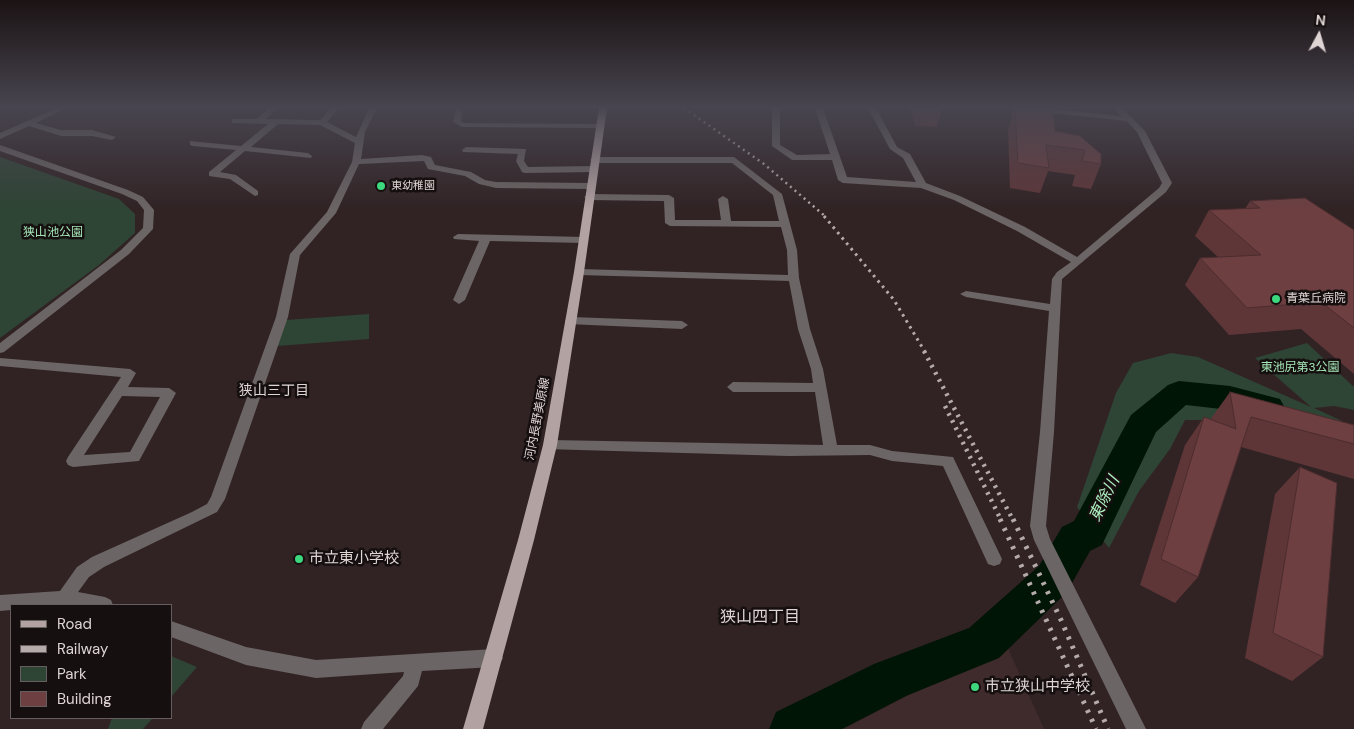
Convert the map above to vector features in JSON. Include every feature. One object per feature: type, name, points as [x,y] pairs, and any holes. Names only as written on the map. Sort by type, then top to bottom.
[{"type":"main road","name":"河内長野美原線","points":[[473,729],[494,658],[550,445],[579,272],[598,142]]},
{"type":"street","points":[[252,142],[212,174],[233,177],[255,192]]},
{"type":"street","points":[[64,599],[83,572],[98,562],[197,516],[212,508],[218,499],[282,317],[295,254],[331,213],[356,162],[359,142]]},
{"type":"street","points":[[776,142],[776,146],[795,158],[835,157]]},
{"type":"street","points":[[830,142],[843,180],[922,185],[957,198],[1021,229],[1078,262]]},
{"type":"street","points":[[890,142],[894,149],[907,156],[922,185]]},
{"type":"street","points":[[1136,729],[1047,551],[1038,526],[1048,432],[1057,279],[1060,274],[1078,262],[1163,190],[1167,183],[1147,142]]},
{"type":"street","points":[[193,143],[308,156]]},
{"type":"street","points":[[0,148],[124,192],[140,199],[149,210],[148,229],[125,252],[0,348]]},
{"type":"street","points":[[466,150],[523,151],[520,161],[525,170],[594,165],[734,160],[777,194],[792,250],[794,278],[820,388],[831,451]]},
{"type":"street","points":[[356,162],[422,158],[428,159],[431,167],[468,174],[482,182],[496,185],[669,198],[670,223],[784,224]]},
{"type":"street","points":[[723,199],[726,223]]},
{"type":"street","points":[[458,236],[584,240]]},
{"type":"street","points":[[459,300],[486,237]]},
{"type":"street","points":[[579,272],[794,278]]},
{"type":"street","points":[[966,294],[1054,308]]},
{"type":"street","points":[[571,321],[682,325]]},
{"type":"street","points":[[0,362],[130,373],[73,461],[134,457],[169,393],[119,391]]},
{"type":"street","points":[[733,386],[820,388]]},
{"type":"street","points":[[550,445],[831,451],[870,450],[892,456],[948,461],[994,559]]},
{"type":"street","points":[[0,604],[64,599],[86,600],[101,604]]},
{"type":"street","points":[[172,629],[246,656],[316,669],[494,658]]},
{"type":"street","points":[[371,729],[412,680],[414,663]]},
{"type":"shaded area","name":"市立狭山中学校","points":[[1006,644],[1044,729],[844,729]]},
{"type":"green space","name":"狭山池公園","points":[[0,157],[119,199],[135,214],[135,233],[99,265],[0,338]]},
{"type":"green space","points":[[369,314],[369,339],[277,346],[286,320]]},
{"type":"green space","name":"東池尻第3公園","points":[[1307,343],[1354,387],[1354,410],[1334,406],[1314,408],[1342,421],[1339,438],[1211,420],[1185,420],[1170,449],[1139,491],[1109,548],[1077,507],[1116,393],[1133,363],[1171,353],[1198,357],[1311,407],[1255,358]]},
{"type":"green space","points":[[172,656],[197,667],[172,696]]},
{"type":"green space","points":[[112,719],[152,719],[143,729],[108,729]]},
{"type":"building","points":[[1017,142],[1087,142],[1101,154],[1101,164],[1082,161],[1085,150],[1046,145],[1049,168],[1018,163]]},
{"type":"building","points":[[1305,198],[1354,230],[1354,328],[1321,302],[1247,308],[1200,258],[1261,255],[1209,210],[1260,208],[1250,201]]},
{"type":"building","points":[[1230,392],[1354,425],[1354,444],[1251,417],[1198,577],[1161,559],[1204,417],[1236,429]]},
{"type":"building","points":[[1300,467],[1337,483],[1323,657],[1273,633]]},
{"type":"waterway","name":"東除川","points":[[793,729],[890,680],[984,643],[1053,579],[1076,539],[1088,533],[1143,424],[1179,393],[1230,398],[1268,408]]},
{"type":"railway","points":[[733,142],[764,164],[826,217]]},
{"type":"railway","points":[[824,216],[894,300],[925,352]]},
{"type":"railway","points":[[924,351],[1013,520]]},
{"type":"railway","points":[[945,406],[1001,520]]},
{"type":"railway","points":[[1000,519],[1096,729]]},
{"type":"railway","points":[[1013,519],[1061,620],[1108,729]]},
{"type":"place","name":"東幼稚園","points":[[381,186]]},
{"type":"place","name":"青葉丘病院","points":[[1276,299]]},
{"type":"place","name":"市立東小学校","points":[[299,559]]},
{"type":"place","name":"市立狭山中学校","points":[[975,687]]},
{"type":"district","name":"狭山三丁目","points":[[274,391]]},
{"type":"district","name":"狭山四丁目","points":[[760,618]]}]
